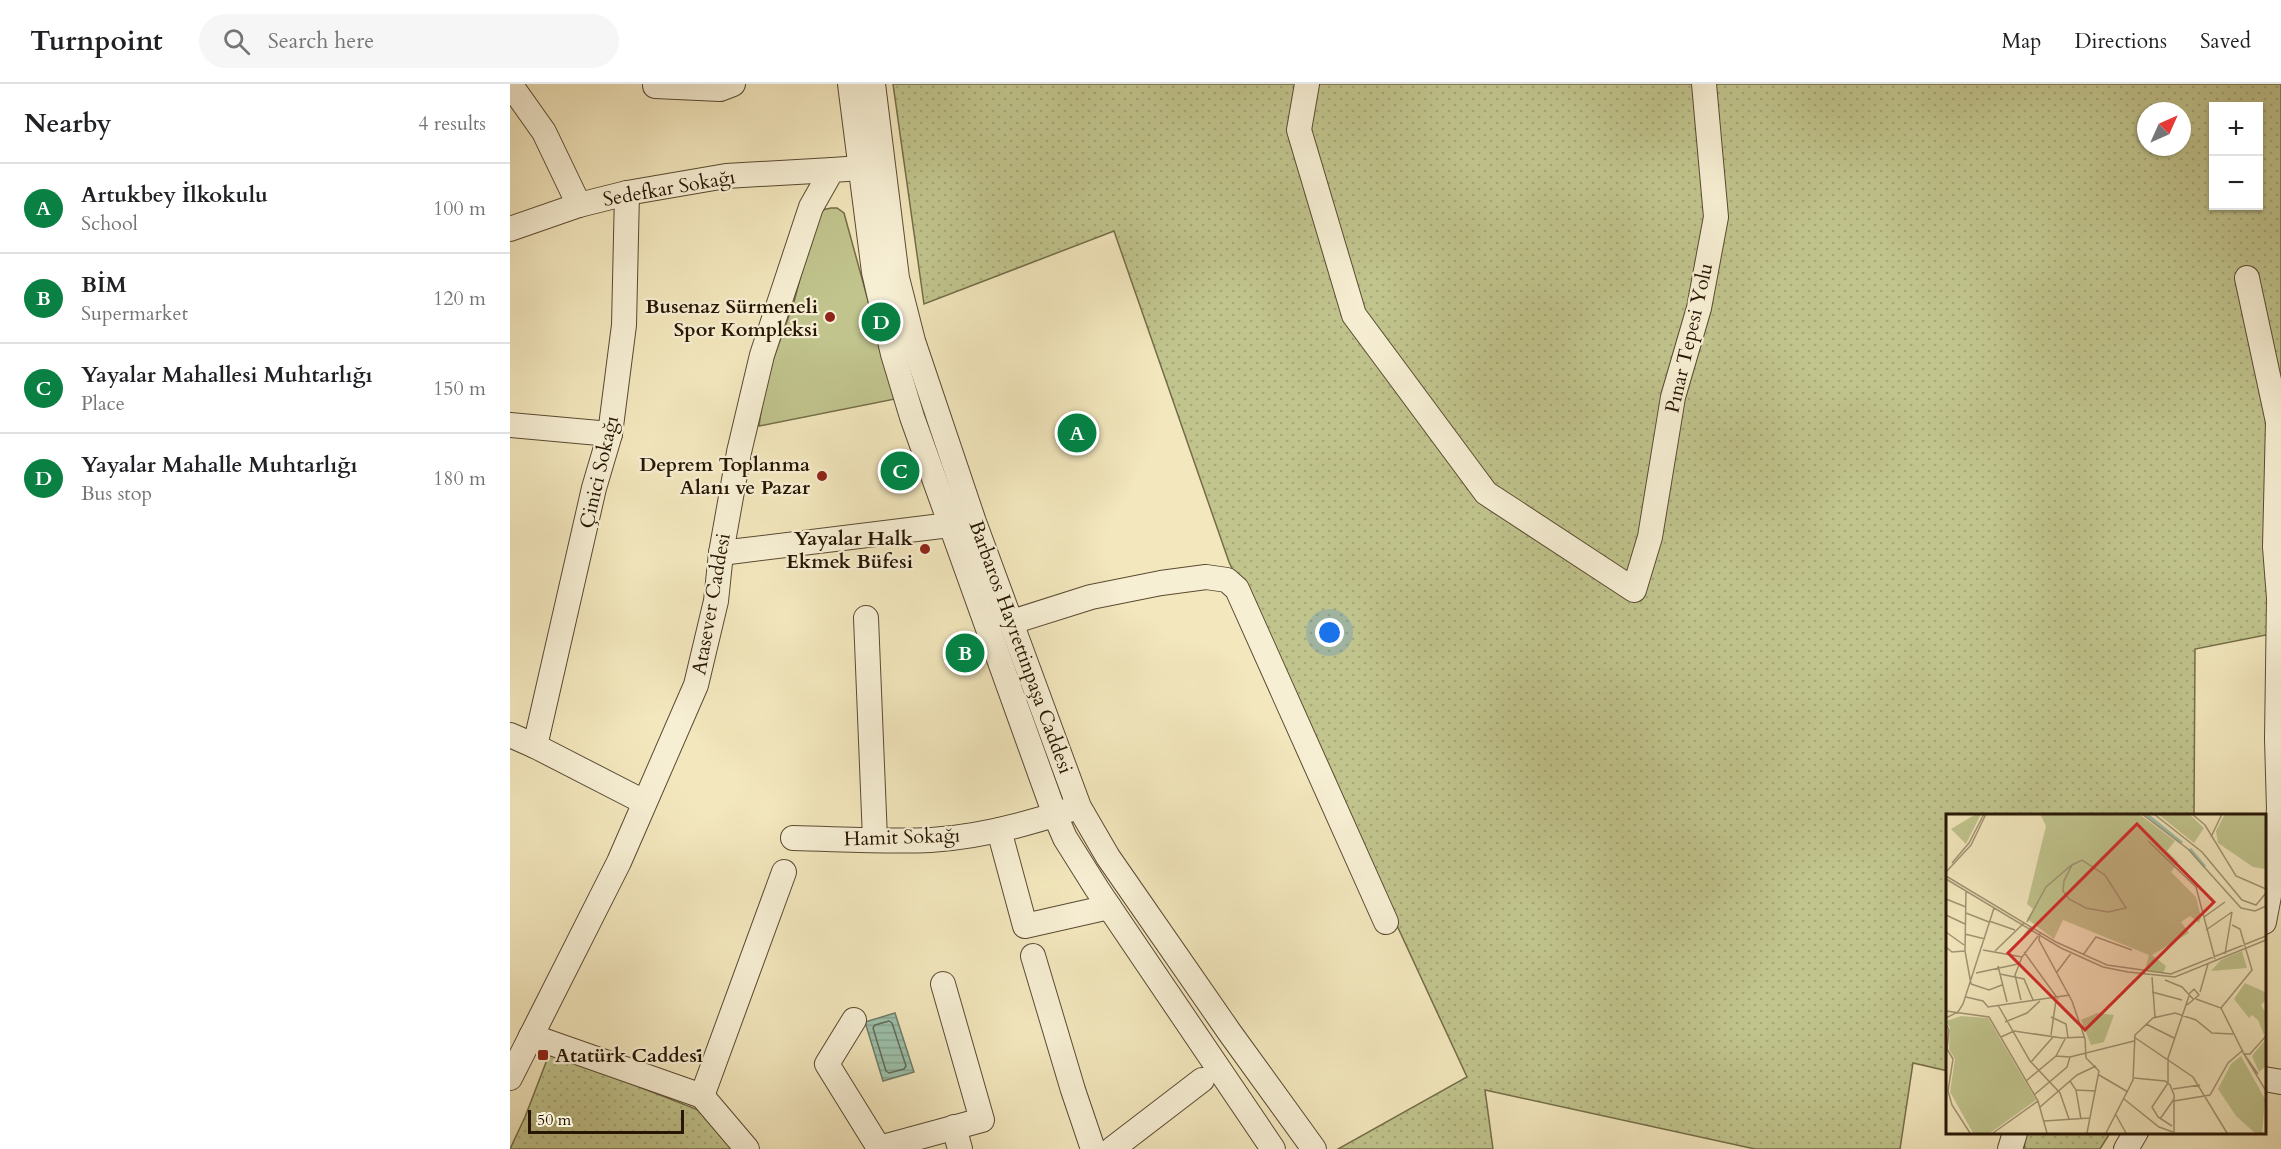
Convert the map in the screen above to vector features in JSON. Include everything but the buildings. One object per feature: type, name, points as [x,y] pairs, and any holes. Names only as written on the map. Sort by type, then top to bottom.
[{"type":"street","points":[[510,84],[544,132],[579,205]]},
{"type":"street","points":[[655,86],[720,89],[733,84]]},
{"type":"street","name":"Barbaros Hayrettinpaşa Caddesi","points":[[850,84],[874,272],[881,308],[912,417],[1012,622],[1079,807],[1108,857],[1314,1149]]},
{"type":"street","name":"Barbaros Hayrettinpaşa Caddesi","points":[[873,84],[897,278],[964,524],[1056,815],[1065,838],[1109,907],[1273,1149]]},
{"type":"street","name":"Pınar Tepesi Yolu","points":[[1307,84],[1299,130],[1354,315],[1486,493],[1634,590],[1650,537],[1673,397],[1699,308],[1716,216],[1704,84]]},
{"type":"street","points":[[832,170],[861,168]]},
{"type":"street","name":"Sedefkar Sokağı","points":[[510,229],[579,205],[627,193],[726,176],[832,170]]},
{"type":"street","name":"Atasever Caddesi","points":[[510,1078],[619,862],[696,685],[716,601],[721,553],[739,452],[762,355],[811,207],[832,170]]},
{"type":"street","name":"Çinici Sokağı","points":[[518,741],[610,434],[624,326],[627,193]]},
{"type":"street","points":[[2247,278],[2278,422],[2274,547],[2279,598],[2277,739],[2279,808],[2266,916]]},
{"type":"street","points":[[510,425],[610,434]]},
{"type":"street","points":[[721,553],[964,524]]},
{"type":"street","points":[[1012,622],[1091,597],[1161,583],[1206,577],[1227,580],[1237,589],[1386,922]]},
{"type":"street","points":[[866,618],[875,839]]},
{"type":"street","points":[[518,741],[644,802]]},
{"type":"street","name":"Hamit Sokağı","points":[[793,838],[931,840],[1033,823],[1079,807]]},
{"type":"street","points":[[999,830],[1025,926],[1109,907]]},
{"type":"street","points":[[702,1096],[784,872]]},
{"type":"street","points":[[1033,956],[1093,1149]]},
{"type":"street","points":[[854,1020],[827,1064],[879,1148],[957,1138],[982,1120],[943,984]]},
{"type":"street","points":[[531,1036],[702,1096],[747,1149]]},
{"type":"street","points":[[2266,1079],[2281,1082]]},
{"type":"street","points":[[1112,1149],[1202,1080]]},
{"type":"street","points":[[2126,1149],[2135,1134]]},
{"type":"shaded area","points":[[893,84],[2281,84],[2281,632],[2195,649],[2194,814],[1946,814],[1946,1071],[1913,1063],[1900,1149],[1755,1149],[1485,1090],[1493,1149],[1338,1149],[1467,1077],[1229,562],[1114,231],[924,304]]},
{"type":"shaded area","name":"Busenaz Sürmeneli Spor Kompleksi","points":[[837,208],[844,213],[895,399],[759,426],[765,382],[794,302],[806,256],[822,210]]},
{"type":"shaded area","points":[[550,1052],[706,1113],[733,1149],[510,1149]]},
{"type":"shaded area","points":[[2023,1134],[2109,1134],[2100,1149],[2025,1149]]},
{"type":"water","points":[[895,1013],[914,1072],[883,1081],[865,1022]]},
{"type":"place","name":"Busenaz Sürmeneli Spor Kompleksi","points":[[830,317]]},
{"type":"place","name":"Yayalar Mahalle Muhtarlığı","points":[[881,322]]},
{"type":"place","name":"Artukbey İlkokulu","points":[[1077,433]]},
{"type":"place","name":"Yayalar Mahallesi Muhtarlığı","points":[[900,471]]},
{"type":"place","name":"Deprem Toplanma Alanı ve Pazar","points":[[822,476]]},
{"type":"place","name":"Yayalar Halk Ekmek Büfesi","points":[[925,549]]},
{"type":"place","name":"BİM","points":[[965,653]]},
{"type":"place","name":"Atatürk Caddesi̇","points":[[543,1055]]}]
